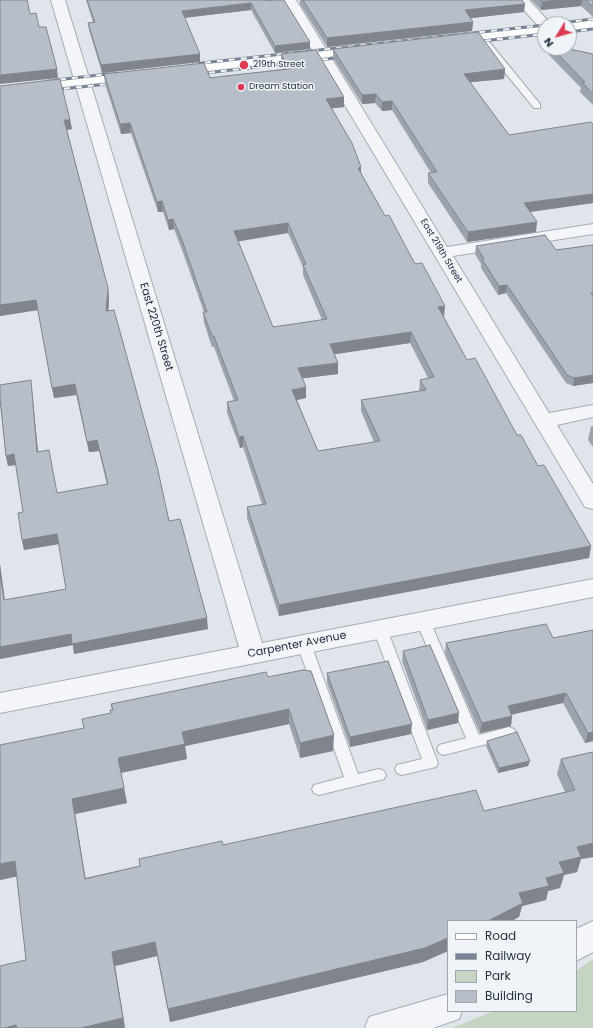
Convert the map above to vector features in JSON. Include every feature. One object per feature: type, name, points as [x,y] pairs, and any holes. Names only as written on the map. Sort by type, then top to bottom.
[{"type":"main road","points":[[577,25],[593,23]]},
{"type":"main road","points":[[441,40],[537,29]]},
{"type":"main road","points":[[164,72],[379,47]]},
{"type":"main road","points":[[0,90],[148,74]]},
{"type":"street","name":"East 220th Street","points":[[58,0],[253,654]]},
{"type":"street","name":"East 219th Street","points":[[289,0],[593,502]]},
{"type":"street","points":[[522,0],[537,16]]},
{"type":"street","points":[[442,254],[593,229]]},
{"type":"street","points":[[544,421],[593,411]]},
{"type":"street","name":"Carpenter Avenue","points":[[0,703],[593,588]]},
{"type":"street","points":[[577,946],[593,934]]},
{"type":"street","points":[[380,1028],[447,1009]]},
{"type":"lane","points":[[480,35],[537,106]]},
{"type":"lane","points":[[423,621],[475,742]]},
{"type":"lane","points":[[380,629],[431,763],[402,769]]},
{"type":"lane","points":[[304,644],[353,780]]},
{"type":"lane","points":[[444,749],[509,733]]},
{"type":"lane","points":[[319,789],[379,775]]},
{"type":"green space","points":[[593,959],[593,1028],[452,1028],[492,1012],[577,1012],[577,970]]},
{"type":"building","points":[[0,0],[27,0],[30,14],[36,13],[39,27],[46,27],[57,69],[0,75]]},
{"type":"building","points":[[87,0],[284,0],[310,42],[275,46],[251,3],[182,11],[200,54],[101,65],[88,23],[95,22]]},
{"type":"building","points":[[303,0],[522,0],[525,4],[465,10],[473,22],[327,38]]},
{"type":"building","points":[[540,0],[557,0],[542,2]]},
{"type":"building","points":[[586,0],[593,0],[593,7]]},
{"type":"building","points":[[478,32],[505,69],[464,74],[509,135],[591,122],[593,124],[593,194],[524,203],[537,222],[468,232],[428,173],[437,172],[392,101],[382,102],[376,94],[362,95],[333,49]]},
{"type":"building","points":[[316,50],[344,97],[326,99],[352,143],[361,167],[358,168],[385,216],[389,215],[415,264],[422,263],[445,306],[438,307],[467,360],[475,358],[517,435],[521,435],[538,466],[544,465],[591,546],[279,605],[247,507],[266,504],[243,436],[239,437],[227,402],[238,400],[214,336],[212,336],[203,312],[207,312],[182,240],[173,219],[168,220],[162,201],[157,202],[130,123],[120,124],[104,74],[204,63],[210,78],[289,69],[281,54]],"holes":[[[288,223],[306,264],[303,265],[327,319],[273,327],[234,231]],[[411,332],[434,377],[420,380],[426,390],[361,400],[380,441],[318,451],[292,390],[306,387],[298,368],[338,363],[330,344]]]},
{"type":"building","points":[[577,51],[593,54],[593,94],[582,82],[585,82],[560,56],[577,56]]},
{"type":"building","points":[[60,79],[70,120],[64,120],[108,288],[106,311],[114,310],[157,466],[169,521],[180,519],[207,618],[72,644],[71,634],[0,647],[0,572],[4,600],[66,589],[57,534],[22,540],[18,513],[23,512],[14,454],[6,456],[0,385],[31,380],[37,452],[49,450],[57,493],[108,484],[97,440],[87,442],[75,384],[52,388],[36,300],[0,305],[0,86]]},
{"type":"building","points":[[545,235],[556,250],[593,245],[593,293],[591,293],[593,296],[593,375],[574,378],[567,375],[507,285],[499,286],[482,259],[484,259],[476,246]]},
{"type":"building","points":[[546,624],[553,638],[593,630],[593,732],[588,733],[566,693],[508,706],[512,716],[482,723],[446,643]]},
{"type":"building","points":[[430,645],[459,713],[428,720],[403,651]]},
{"type":"building","points":[[388,661],[412,724],[350,737],[327,673]]},
{"type":"building","points":[[303,670],[311,671],[334,735],[300,743],[289,709],[182,732],[185,744],[118,758],[124,788],[72,799],[85,879],[140,866],[139,859],[222,841],[223,845],[476,790],[484,811],[575,790],[561,759],[593,752],[593,843],[577,847],[581,857],[559,862],[564,873],[546,878],[549,886],[519,893],[523,903],[490,920],[447,920],[447,938],[425,948],[168,1009],[155,942],[112,952],[123,1018],[81,1028],[17,1028],[16,1025],[0,1028],[0,966],[26,960],[15,861],[0,864],[0,745],[84,728],[82,719],[111,713],[110,710],[113,710],[111,704],[266,672],[268,677]]},
{"type":"building","points":[[517,732],[530,761],[499,768],[487,741]]},
{"type":"railway","points":[[577,21],[593,19]]},
{"type":"railway","points":[[193,64],[537,26]]},
{"type":"railway","points":[[577,31],[593,29]]},
{"type":"railway","points":[[473,42],[537,35]]},
{"type":"railway","points":[[310,61],[344,57]]},
{"type":"railway","points":[[197,74],[292,63]]},
{"type":"railway","points":[[48,81],[116,73]]},
{"type":"railway","points":[[52,90],[117,83]]},
{"type":"place","name":"219th Street","points":[[244,65]]},
{"type":"place","name":"Dream Station","points":[[241,87]]}]
